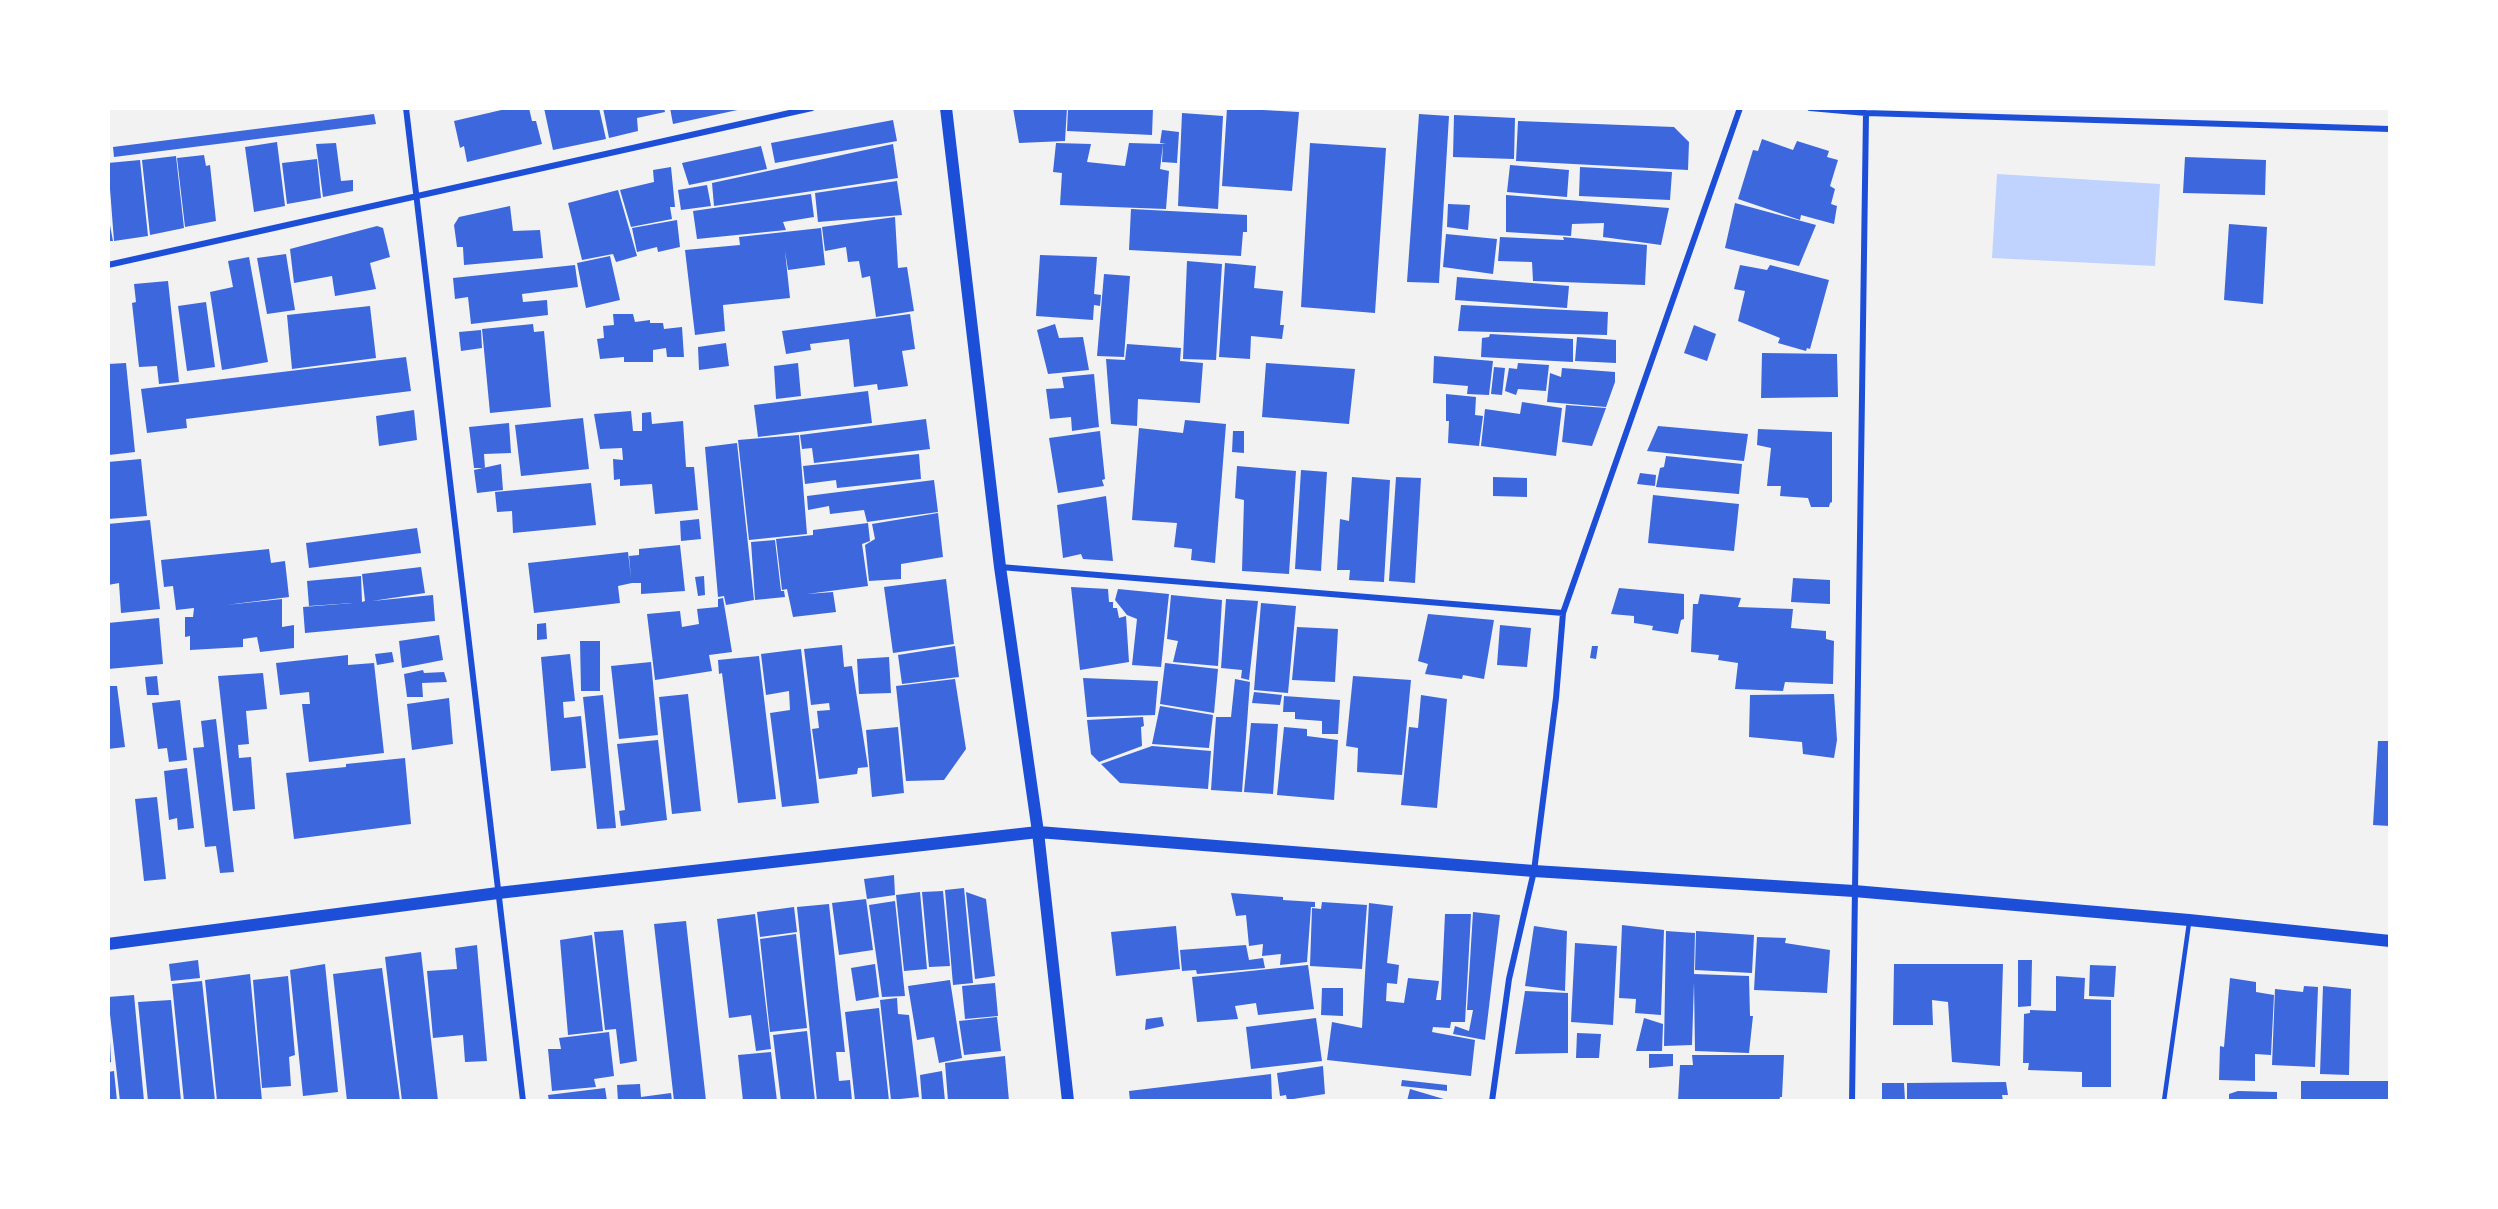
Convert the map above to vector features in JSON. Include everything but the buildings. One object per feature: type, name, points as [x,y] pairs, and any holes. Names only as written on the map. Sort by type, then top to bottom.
[{"type":"main road","points":[[946,108],[999,567],[1038,832],[1068,1101]]},
{"type":"main road","points":[[108,944],[498,893],[1038,832],[1534,871],[1854,891],[2189,920],[2390,941]]},
{"type":"street","points":[[406,108],[523,1101]]},
{"type":"street","points":[[108,265],[812,108]]},
{"type":"street","points":[[1492,1101],[1509,979],[1534,871],[1556,698],[1563,613],[1740,108]]},
{"type":"street","points":[[1810,108],[1866,113],[2390,129]]},
{"type":"street","points":[[1852,1101],[1866,113]]},
{"type":"street","points":[[999,567],[1563,613]]},
{"type":"lane","points":[[2164,1101],[2189,920]]},
{"type":"water","points":[[1997,174],[2160,184],[2155,266],[1992,258]]}]
